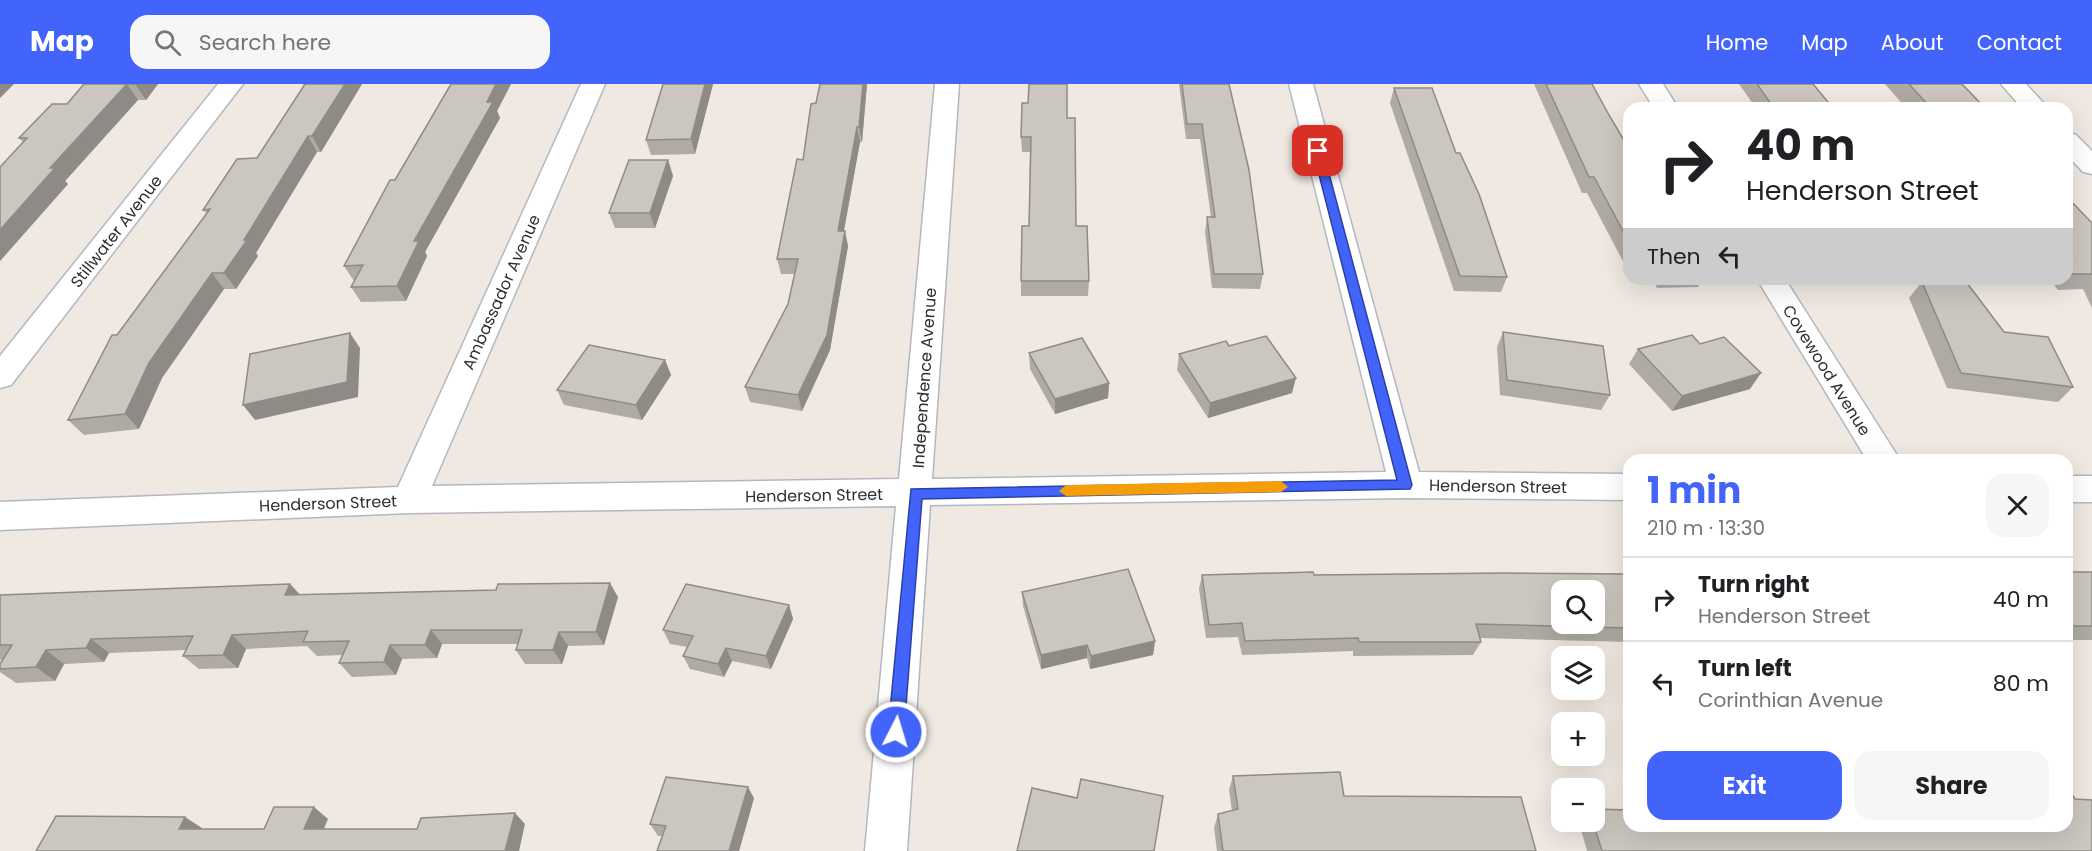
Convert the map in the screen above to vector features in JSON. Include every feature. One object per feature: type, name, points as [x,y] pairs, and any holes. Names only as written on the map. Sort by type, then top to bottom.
[{"type":"street","name":"Stillwater Avenue","points":[[0,377],[231,84]]},
{"type":"street","name":"Ambassador Avenue","points":[[409,500],[593,84]]},
{"type":"street","name":"Independence Avenue","points":[[886,851],[916,493],[946,84]]},
{"type":"street","points":[[1300,84],[1406,485]]},
{"type":"street","points":[[1651,84],[1662,102]]},
{"type":"street","points":[[2013,84],[2030,102]]},
{"type":"street","points":[[2073,146],[2092,166]]},
{"type":"street","name":"Covewood Avenue","points":[[1776,285],[1880,454]]},
{"type":"street","name":"Henderson Street","points":[[0,516],[409,500],[1406,485],[1623,487]]},
{"type":"street","points":[[2073,489],[2092,489]]},
{"type":"building","points":[[84,84],[127,84],[50,168],[55,168],[0,230],[0,167],[27,138],[19,138],[52,104],[67,104]]},
{"type":"building","points":[[305,84],[345,84],[312,136],[308,136],[244,240],[247,240],[224,273],[212,273],[149,363],[125,414],[68,420],[112,335],[117,335],[210,209],[203,210],[237,159],[257,158]]},
{"type":"building","points":[[451,84],[496,84],[487,102],[493,102],[414,241],[419,241],[397,286],[351,287],[363,265],[344,266],[390,180],[395,180]]},
{"type":"building","points":[[663,84],[705,84],[691,139],[646,140]]},
{"type":"building","points":[[820,84],[863,84],[859,127],[857,127],[838,231],[845,231],[827,335],[798,395],[745,387],[788,304],[798,259],[777,259],[797,159],[803,160],[811,104],[816,103]]},
{"type":"building","points":[[1029,84],[1067,84],[1067,118],[1075,118],[1076,226],[1087,226],[1089,281],[1021,281],[1022,226],[1029,226],[1031,137],[1021,137],[1022,103],[1028,103]]},
{"type":"building","points":[[1182,84],[1229,84],[1249,170],[1263,274],[1214,274],[1207,217],[1215,217],[1202,124],[1187,124]]},
{"type":"building","points":[[1546,84],[1592,84],[1623,139],[1623,231],[1594,177],[1589,177]]},
{"type":"building","points":[[1757,84],[1813,84],[1828,102],[1770,102]]},
{"type":"building","points":[[1909,84],[1962,84],[1979,102],[1926,102]]},
{"type":"building","points":[[1394,88],[1432,88],[1456,153],[1460,153],[1479,194],[1507,277],[1460,276]]},
{"type":"building","points":[[629,160],[668,160],[650,213],[609,213]]},
{"type":"building","points":[[2073,203],[2092,223],[2092,274],[2073,274]]},
{"type":"building","points":[[1923,285],[1969,285],[2004,332],[2048,337],[2073,387],[1961,373]]},
{"type":"building","points":[[1503,332],[1603,346],[1610,395],[1507,380]]},
{"type":"building","points":[[350,333],[347,382],[243,405],[250,354]]},
{"type":"building","points":[[1692,335],[1700,344],[1724,337],[1761,373],[1682,396],[1638,349]]},
{"type":"building","points":[[1266,336],[1296,378],[1210,403],[1179,354],[1226,341],[1229,346]]},
{"type":"building","points":[[1082,338],[1109,383],[1055,399],[1029,353]]},
{"type":"building","points":[[589,345],[665,360],[636,405],[557,390]]},
{"type":"building","points":[[1128,569],[1155,641],[1091,656],[1087,645],[1041,655],[1022,592]]},
{"type":"building","points":[[1313,572],[1314,575],[1623,574],[1623,628],[1605,627],[1605,580],[1551,580],[1551,626],[1476,624],[1481,642],[1359,642],[1358,638],[1245,641],[1242,623],[1209,625],[1202,575]]},
{"type":"building","points":[[2073,572],[2092,572],[2092,626],[2073,626]]},
{"type":"building","points":[[610,583],[596,632],[559,632],[553,650],[516,650],[522,630],[431,630],[425,645],[390,645],[384,662],[339,663],[349,641],[303,642],[308,631],[232,635],[223,655],[183,656],[193,636],[91,639],[86,648],[46,650],[36,667],[0,669],[0,664],[12,645],[0,645],[0,595],[290,584],[285,595],[496,590],[498,584]]},
{"type":"building","points":[[686,584],[789,605],[766,656],[726,648],[718,664],[683,656],[693,636],[663,630]]},
{"type":"building","points":[[1340,772],[1344,796],[1521,797],[1536,851],[1223,851],[1218,814],[1238,809],[1233,776]]},
{"type":"building","points":[[666,777],[748,787],[729,851],[657,851],[666,826],[650,824]]},
{"type":"building","points":[[1081,779],[1163,796],[1154,851],[1017,851],[1032,788],[1077,798]]},
{"type":"building","points":[[2073,796],[2075,799],[2092,800],[2092,851],[1602,851],[1596,832],[1605,832],[1605,809],[1623,810],[1623,832],[2073,832]]},
{"type":"building","points":[[274,807],[314,807],[304,829],[417,829],[421,818],[515,813],[505,851],[36,851],[56,816],[185,817],[179,829],[264,829]]},
{"type":"slow traffic","points":[[1066,491],[1281,487]]},
{"type":"route","points":[[896,732],[916,493],[1406,485],[1318,151]]}]
